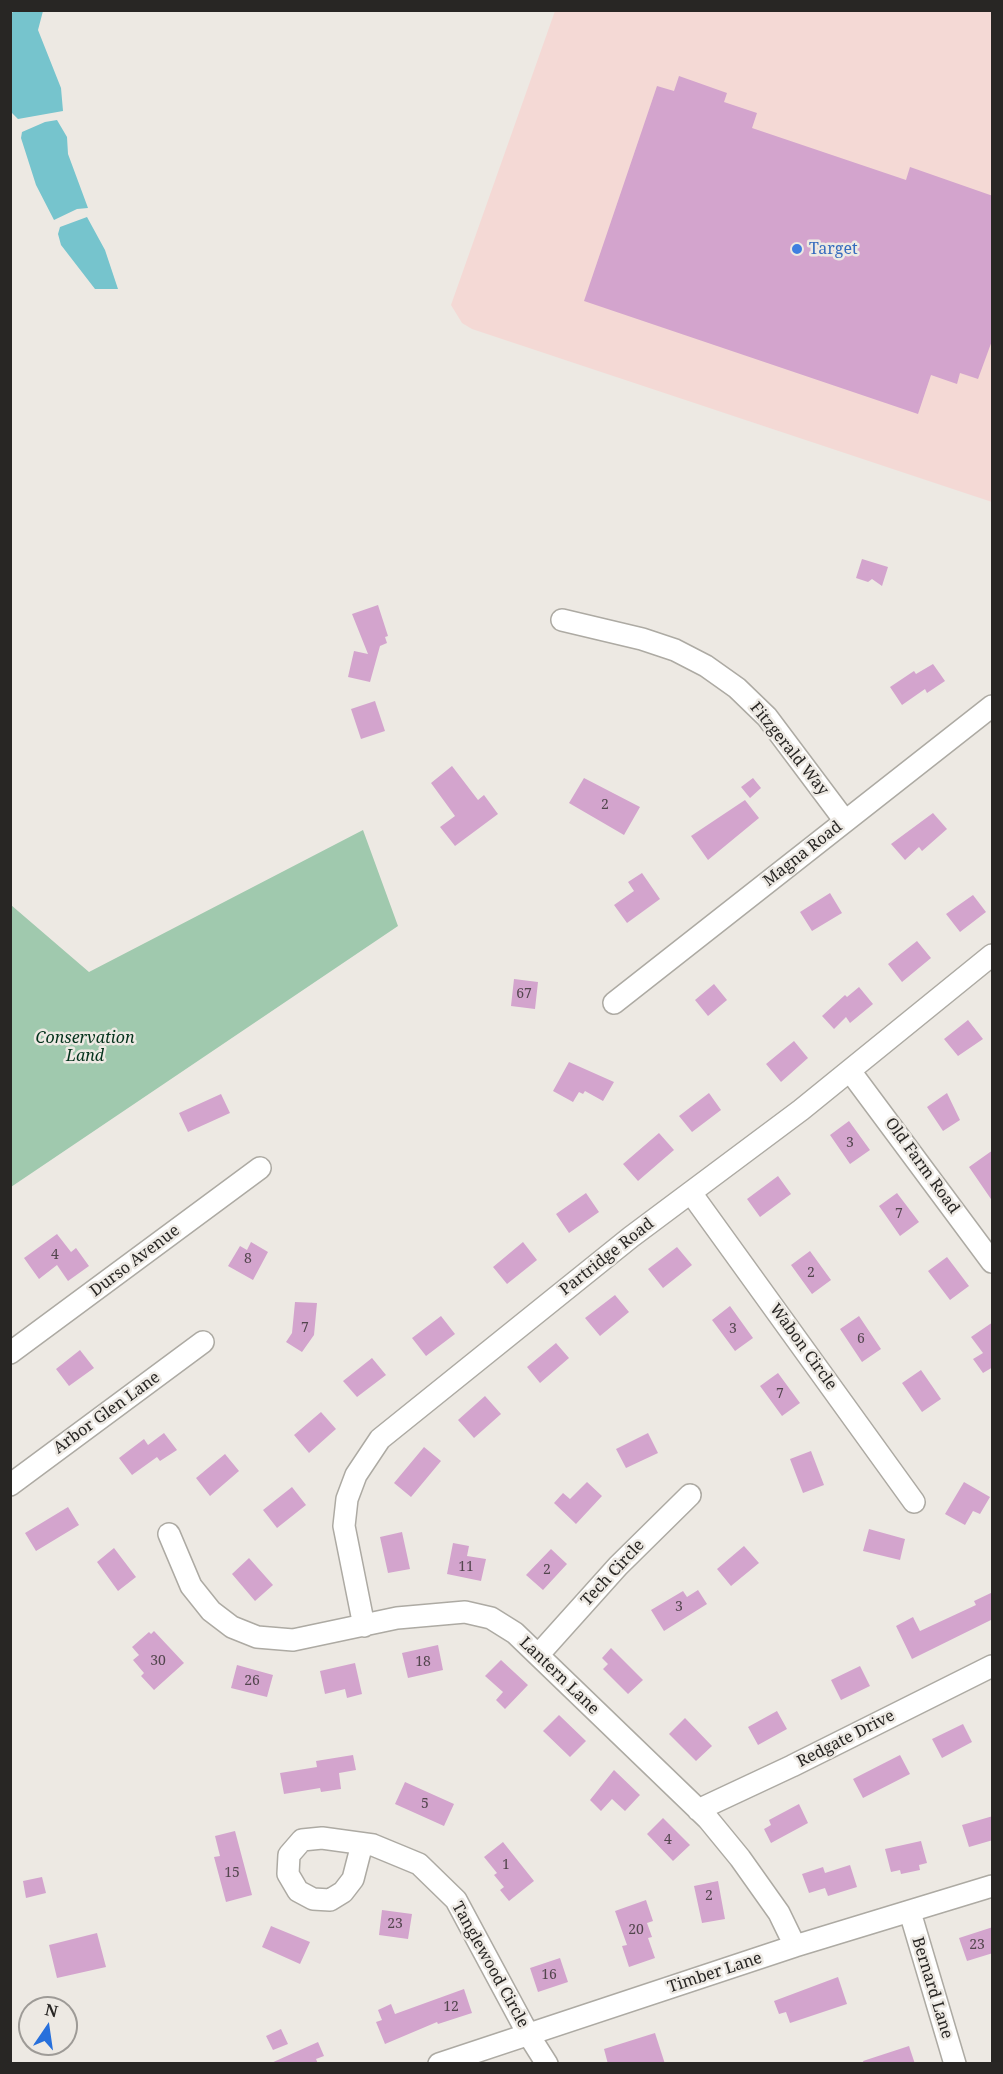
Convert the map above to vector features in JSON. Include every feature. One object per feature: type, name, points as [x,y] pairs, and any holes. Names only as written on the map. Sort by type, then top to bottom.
[{"type":"street","name":"Fitzgerald Way","points":[[562,620],[642,639],[675,650],[706,666],[737,688],[767,717],[845,820]]},
{"type":"street","name":"Magna Road","points":[[614,1003],[993,706]]},
{"type":"street","name":"Partridge Road","points":[[363,1626],[344,1526],[347,1499],[368,1454],[397,1424],[494,1346],[850,1071],[993,955]]},
{"type":"street","name":"Old Farm Road","points":[[850,1071],[993,1263]]},
{"type":"street","name":"Durso Avenue","points":[[10,1353],[260,1168]]},
{"type":"street","name":"Wabon Circle","points":[[691,1193],[914,1502]]},
{"type":"street","name":"Arbor Glen Lane","points":[[10,1485],[203,1342]]},
{"type":"street","name":"Tech Circle","points":[[538,1654],[618,1566],[690,1495]]},
{"type":"street","name":"Lantern Lane","points":[[169,1534],[190,1586],[211,1611],[232,1627],[257,1637],[293,1640],[397,1618],[465,1612],[491,1618],[515,1633],[698,1810],[740,1857],[779,1913],[795,1946]]},
{"type":"street","name":"Redgate Drive","points":[[698,1810],[993,1666]]},
{"type":"street","name":"Tanglewood Circle","points":[[362,1844],[399,1854],[419,1864],[456,1900],[528,2034],[547,2064]]},
{"type":"street","name":"Timber Lane","points":[[440,2064],[795,1946],[993,1886]]},
{"type":"street","name":"Bernard Lane","points":[[910,1912],[955,2064]]},
{"type":"shaded area","points":[[555,11],[992,11],[992,502],[472,329],[462,323],[451,305]]},
{"type":"green space","name":"Conservation Land","points":[[363,830],[398,926],[11,1187],[11,905],[89,972]]},
{"type":"water","points":[[13,11],[43,11],[38,30],[61,88],[63,111],[18,119],[12,113],[10,18]]},
{"type":"water","points":[[57,120],[67,137],[68,154],[88,208],[77,209],[54,220],[36,185],[21,138],[22,132],[45,122]]},
{"type":"water","points":[[87,217],[105,250],[118,289],[95,289],[61,245],[58,234],[60,227]]},
{"type":"building","name":"Target","points":[[679,76],[727,93],[724,102],[757,113],[752,128],[906,180],[910,167],[993,196],[993,338],[978,379],[960,373],[957,384],[931,375],[918,414],[584,301],[657,86],[674,91]]},
{"type":"building","points":[[862,559],[888,567],[882,586],[872,579],[868,582],[856,578]]},
{"type":"building","points":[[378,605],[388,636],[385,637],[387,643],[380,646],[370,682],[348,677],[354,651],[368,654],[352,614]]},
{"type":"building","points":[[933,664],[945,681],[927,693],[925,689],[902,705],[890,687],[914,671],[916,674]]},
{"type":"building","points":[[375,701],[385,731],[361,739],[351,709]]},
{"type":"building","points":[[452,766],[478,800],[484,795],[498,814],[455,846],[440,827],[455,816],[431,783]]},
{"type":"building","points":[[584,778],[640,807],[624,835],[569,803]]},
{"type":"building","points":[[753,778],[761,788],[750,798],[741,787]]},
{"type":"building","points":[[745,800],[759,818],[708,860],[691,836]]},
{"type":"building","points":[[933,813],[947,829],[922,851],[919,847],[905,860],[891,844]]},
{"type":"building","points":[[642,873],[660,899],[627,923],[614,905],[634,891],[628,882]]},
{"type":"building","points":[[830,893],[842,913],[812,931],[800,912]]},
{"type":"building","points":[[973,895],[986,912],[960,932],[946,914]]},
{"type":"building","points":[[917,941],[931,958],[902,982],[888,964]]},
{"type":"building","points":[[514,979],[538,982],[535,1009],[511,1006]]},
{"type":"building","points":[[714,984],[727,1000],[708,1016],[695,1000]]},
{"type":"building","points":[[859,987],[873,1004],[850,1023],[846,1017],[834,1029],[822,1016],[845,995],[847,997]]},
{"type":"building","points":[[968,1020],[983,1039],[958,1056],[944,1039]]},
{"type":"building","points":[[794,1041],[808,1058],[781,1082],[766,1064]]},
{"type":"building","points":[[569,1062],[614,1082],[603,1101],[585,1091],[583,1094],[579,1092],[573,1102],[553,1091]]},
{"type":"building","points":[[709,1093],[721,1110],[692,1132],[679,1116]]},
{"type":"building","points":[[947,1093],[960,1120],[943,1131],[927,1107]]},
{"type":"building","points":[[221,1094],[230,1113],[188,1132],[179,1113]]},
{"type":"building","points":[[849,1121],[870,1150],[850,1164],[830,1135]]},
{"type":"building","points":[[659,1133],[674,1150],[638,1181],[623,1164]]},
{"type":"building","points":[[993,1150],[993,1202],[969,1167]]},
{"type":"building","points":[[778,1176],[791,1194],[760,1217],[747,1199]]},
{"type":"building","points":[[586,1193],[599,1212],[569,1233],[556,1214]]},
{"type":"building","points":[[897,1193],[919,1222],[900,1236],[879,1206]]},
{"type":"building","points":[[57,1234],[71,1252],[76,1248],[89,1266],[68,1281],[57,1265],[39,1279],[24,1258]]},
{"type":"building","points":[[251,1242],[268,1252],[253,1280],[228,1266],[240,1246],[247,1250]]},
{"type":"building","points":[[523,1242],[537,1260],[507,1284],[493,1267]]},
{"type":"building","points":[[677,1247],[692,1265],[663,1288],[648,1269]]},
{"type":"building","points":[[810,1251],[831,1280],[812,1294],[791,1265]]},
{"type":"building","points":[[947,1257],[969,1286],[950,1300],[928,1271]]},
{"type":"building","points":[[615,1295],[629,1312],[600,1336],[585,1318]]},
{"type":"building","points":[[295,1302],[317,1303],[314,1335],[302,1352],[286,1342],[292,1333]]},
{"type":"building","points":[[730,1306],[753,1338],[735,1351],[712,1320]]},
{"type":"building","points":[[441,1316],[455,1334],[426,1356],[412,1338]]},
{"type":"building","points":[[859,1316],[881,1349],[862,1362],[840,1329]]},
{"type":"building","points":[[993,1322],[993,1367],[983,1373],[973,1359],[983,1353],[971,1337]]},
{"type":"building","points":[[556,1343],[569,1358],[540,1383],[527,1367]]},
{"type":"building","points":[[80,1350],[94,1368],[69,1386],[56,1369]]},
{"type":"building","points":[[372,1358],[386,1375],[357,1397],[343,1381]]},
{"type":"building","points":[[921,1370],[941,1399],[922,1412],[902,1383]]},
{"type":"building","points":[[778,1373],[800,1403],[782,1416],[760,1386]]},
{"type":"building","points":[[485,1396],[501,1414],[474,1438],[458,1420]]},
{"type":"building","points":[[321,1412],[336,1429],[309,1453],[294,1435]]},
{"type":"building","points":[[164,1433],[177,1450],[160,1461],[157,1457],[132,1475],[119,1458],[144,1439],[148,1445]]},
{"type":"building","points":[[648,1433],[658,1453],[626,1468],[616,1449]]},
{"type":"building","points":[[424,1447],[441,1461],[411,1497],[394,1483]]},
{"type":"building","points":[[811,1451],[824,1485],[803,1493],[790,1459]]},
{"type":"building","points":[[225,1454],[239,1471],[210,1496],[196,1478]]},
{"type":"building","points":[[587,1482],[602,1496],[576,1524],[554,1503],[563,1493],[570,1499]]},
{"type":"building","points":[[964,1482],[990,1497],[980,1514],[973,1511],[965,1525],[945,1514]]},
{"type":"building","points":[[292,1487],[306,1505],[277,1528],[263,1510]]},
{"type":"building","points":[[68,1507],[79,1525],[36,1551],[25,1533]]},
{"type":"building","points":[[869,1529],[905,1539],[900,1560],[863,1551]]},
{"type":"building","points":[[402,1532],[410,1569],[388,1573],[380,1537]]},
{"type":"building","points":[[453,1543],[469,1546],[467,1556],[486,1559],[481,1581],[447,1574]]},
{"type":"building","points":[[744,1546],[759,1563],[731,1586],[717,1569]]},
{"type":"building","points":[[114,1548],[136,1577],[118,1591],[97,1562]]},
{"type":"building","points":[[551,1549],[567,1564],[543,1590],[526,1575]]},
{"type":"building","points":[[249,1558],[273,1585],[255,1601],[232,1574]]},
{"type":"building","points":[[698,1590],[707,1604],[664,1631],[651,1610],[683,1591],[687,1597]]},
{"type":"building","points":[[993,1592],[993,1619],[912,1659],[896,1626],[913,1617],[920,1631],[976,1605],[974,1601]]},
{"type":"building","points":[[154,1631],[184,1663],[154,1690],[141,1676],[144,1673],[133,1660],[139,1655],[132,1647],[149,1632],[151,1634]]},
{"type":"building","points":[[438,1645],[443,1670],[408,1678],[402,1653]]},
{"type":"building","points":[[611,1648],[643,1680],[628,1694],[603,1669],[608,1664],[602,1658]]},
{"type":"building","points":[[501,1660],[528,1685],[505,1709],[496,1700],[503,1692],[485,1676]]},
{"type":"building","points":[[355,1663],[362,1694],[347,1698],[345,1689],[325,1694],[320,1671]]},
{"type":"building","points":[[237,1665],[273,1675],[267,1697],[231,1688]]},
{"type":"building","points":[[860,1666],[870,1686],[841,1700],[831,1680]]},
{"type":"building","points":[[777,1711],[787,1729],[758,1745],[748,1727]]},
{"type":"building","points":[[559,1715],[586,1741],[570,1757],[543,1731]]},
{"type":"building","points":[[685,1718],[712,1746],[696,1761],[669,1734]]},
{"type":"building","points":[[963,1724],[972,1742],[942,1758],[932,1739]]},
{"type":"building","points":[[353,1755],[356,1770],[339,1773],[341,1789],[321,1792],[320,1788],[284,1794],[280,1773],[317,1767],[316,1761]]},
{"type":"building","points":[[900,1755],[910,1774],[863,1798],[853,1779]]},
{"type":"building","points":[[614,1770],[640,1795],[625,1811],[612,1799],[601,1811],[590,1800]]},
{"type":"building","points":[[405,1782],[454,1804],[444,1826],[395,1804]]},
{"type":"building","points":[[799,1804],[808,1823],[771,1843],[764,1829],[771,1825],[769,1820]]},
{"type":"building","points":[[993,1816],[993,1840],[969,1847],[962,1825]]},
{"type":"building","points":[[663,1818],[690,1845],[673,1861],[647,1834]]},
{"type":"building","points":[[235,1831],[252,1895],[226,1902],[214,1857],[220,1856],[215,1836]]},
{"type":"building","points":[[921,1841],[927,1863],[919,1865],[920,1870],[901,1874],[900,1870],[891,1872],[885,1849]]},
{"type":"building","points":[[503,1842],[534,1881],[509,1901],[500,1890],[504,1887],[494,1875],[497,1873],[484,1857]]},
{"type":"building","points":[[850,1865],[857,1887],[828,1896],[825,1888],[809,1893],[802,1874],[823,1867],[825,1873]]},
{"type":"building","points":[[42,1877],[46,1893],[26,1898],[23,1881]]},
{"type":"building","points":[[718,1881],[725,1919],[702,1923],[694,1886]]},
{"type":"building","points":[[646,1900],[653,1921],[647,1923],[652,1937],[648,1938],[655,1958],[629,1967],[622,1946],[627,1945],[615,1911]]},
{"type":"building","points":[[382,1910],[412,1914],[408,1939],[379,1935]]},
{"type":"building","points":[[271,1926],[310,1942],[300,1964],[262,1947]]},
{"type":"building","points":[[993,1927],[993,1953],[967,1961],[959,1938]]},
{"type":"building","points":[[97,1933],[106,1967],[57,1978],[49,1945]]},
{"type":"building","points":[[560,1958],[568,1982],[538,1992],[530,1968]]},
{"type":"building","points":[[838,1977],[847,2004],[790,2023],[786,2012],[779,2014],[774,2001]]},
{"type":"building","points":[[464,1989],[472,2013],[438,2024],[437,2022],[385,2044],[376,2022],[382,2020],[378,2010],[391,2004],[395,2014]]},
{"type":"building","points":[[281,2029],[288,2044],[273,2050],[266,2036]]},
{"type":"building","points":[[655,2033],[665,2064],[608,2064],[604,2049]]},
{"type":"building","points":[[318,2042],[324,2056],[316,2059],[318,2064],[269,2064]]},
{"type":"building","points":[[909,2046],[915,2064],[864,2064],[863,2061]]},
{"type":"place","name":"Target","points":[[797,249]]}]
